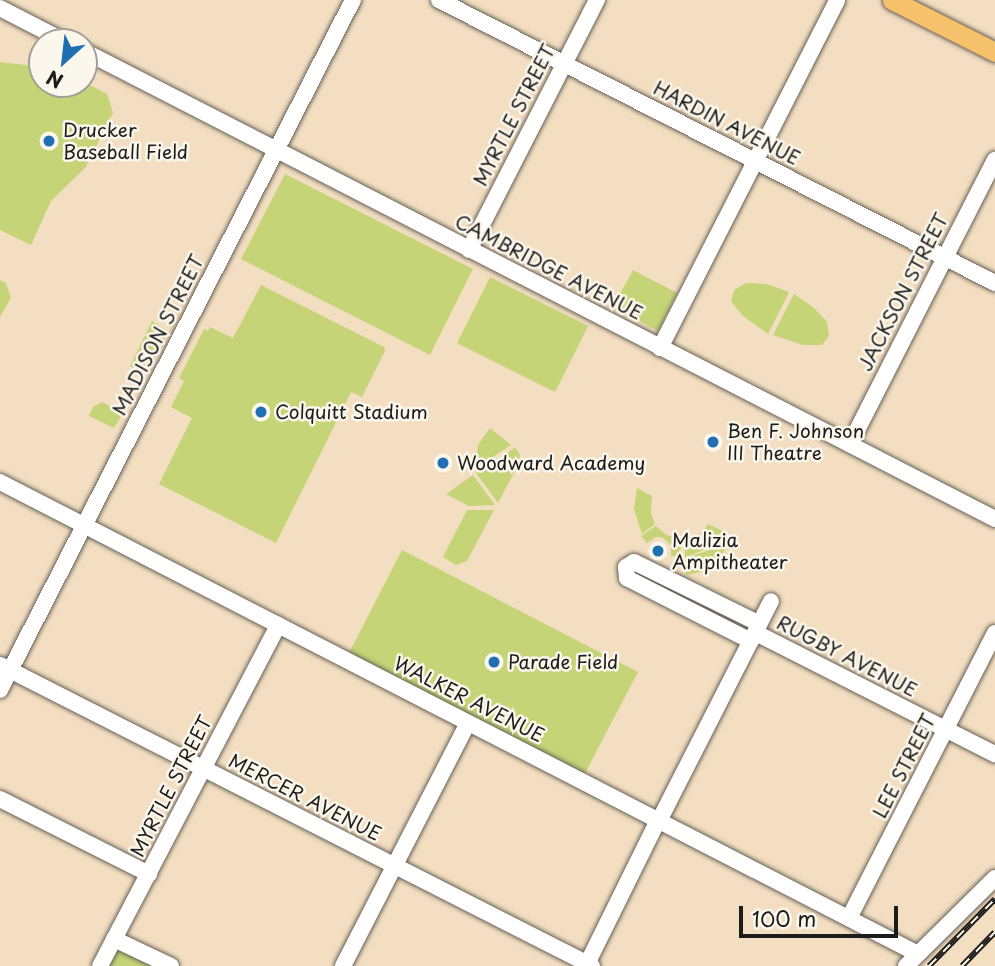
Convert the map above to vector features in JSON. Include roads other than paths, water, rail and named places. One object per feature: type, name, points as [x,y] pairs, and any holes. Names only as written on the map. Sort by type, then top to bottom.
[{"type":"main road","points":[[892,0],[995,52]]},
{"type":"street","name":"MADISON STREET","points":[[0,690],[5,668],[84,525],[353,0]]},
{"type":"street","name":"HARDIN AVENUE","points":[[439,0],[995,284]]},
{"type":"street","name":"MYRTLE STREET","points":[[469,250],[597,0]]},
{"type":"street","points":[[660,348],[837,0]]},
{"type":"street","points":[[0,8],[39,28]]},
{"type":"street","name":"CAMBRIDGE AVENUE","points":[[98,58],[995,519]]},
{"type":"street","name":"JACKSON STREET","points":[[849,444],[995,160]]},
{"type":"street","name":"WALKER AVENUE","points":[[0,482],[918,954]]},
{"type":"street","points":[[635,562],[756,633],[627,578],[626,567],[635,562]]},
{"type":"street","points":[[589,965],[659,819],[771,601]]},
{"type":"street","name":"MYRTLE STREET","points":[[100,966],[278,625]]},
{"type":"street","name":"RUGBY AVENUE","points":[[756,633],[995,754]]},
{"type":"street","name":"LEE STREET","points":[[849,918],[995,634]]},
{"type":"street","name":"MERCER AVENUE","points":[[5,668],[589,965]]},
{"type":"street","points":[[343,966],[468,723]]},
{"type":"street","points":[[0,800],[149,874]]},
{"type":"street","points":[[906,966],[995,878]]},
{"type":"street","points":[[114,939],[171,966]]},
{"type":"railway","points":[[929,966],[995,899]]},
{"type":"railway","points":[[962,966],[995,932]]},
{"type":"place","name":"Drucker Baseball Field","points":[[49,141]]},
{"type":"place","name":"Colquitt Stadium","points":[[261,412]]},
{"type":"place","name":"Ben F. Johnson III Theatre","points":[[713,442]]},
{"type":"place","name":"Woodward Academy","points":[[443,463]]},
{"type":"place","name":"Malizia Ampitheater","points":[[658,551]]},
{"type":"place","name":"Parade Field","points":[[494,662]]}]
